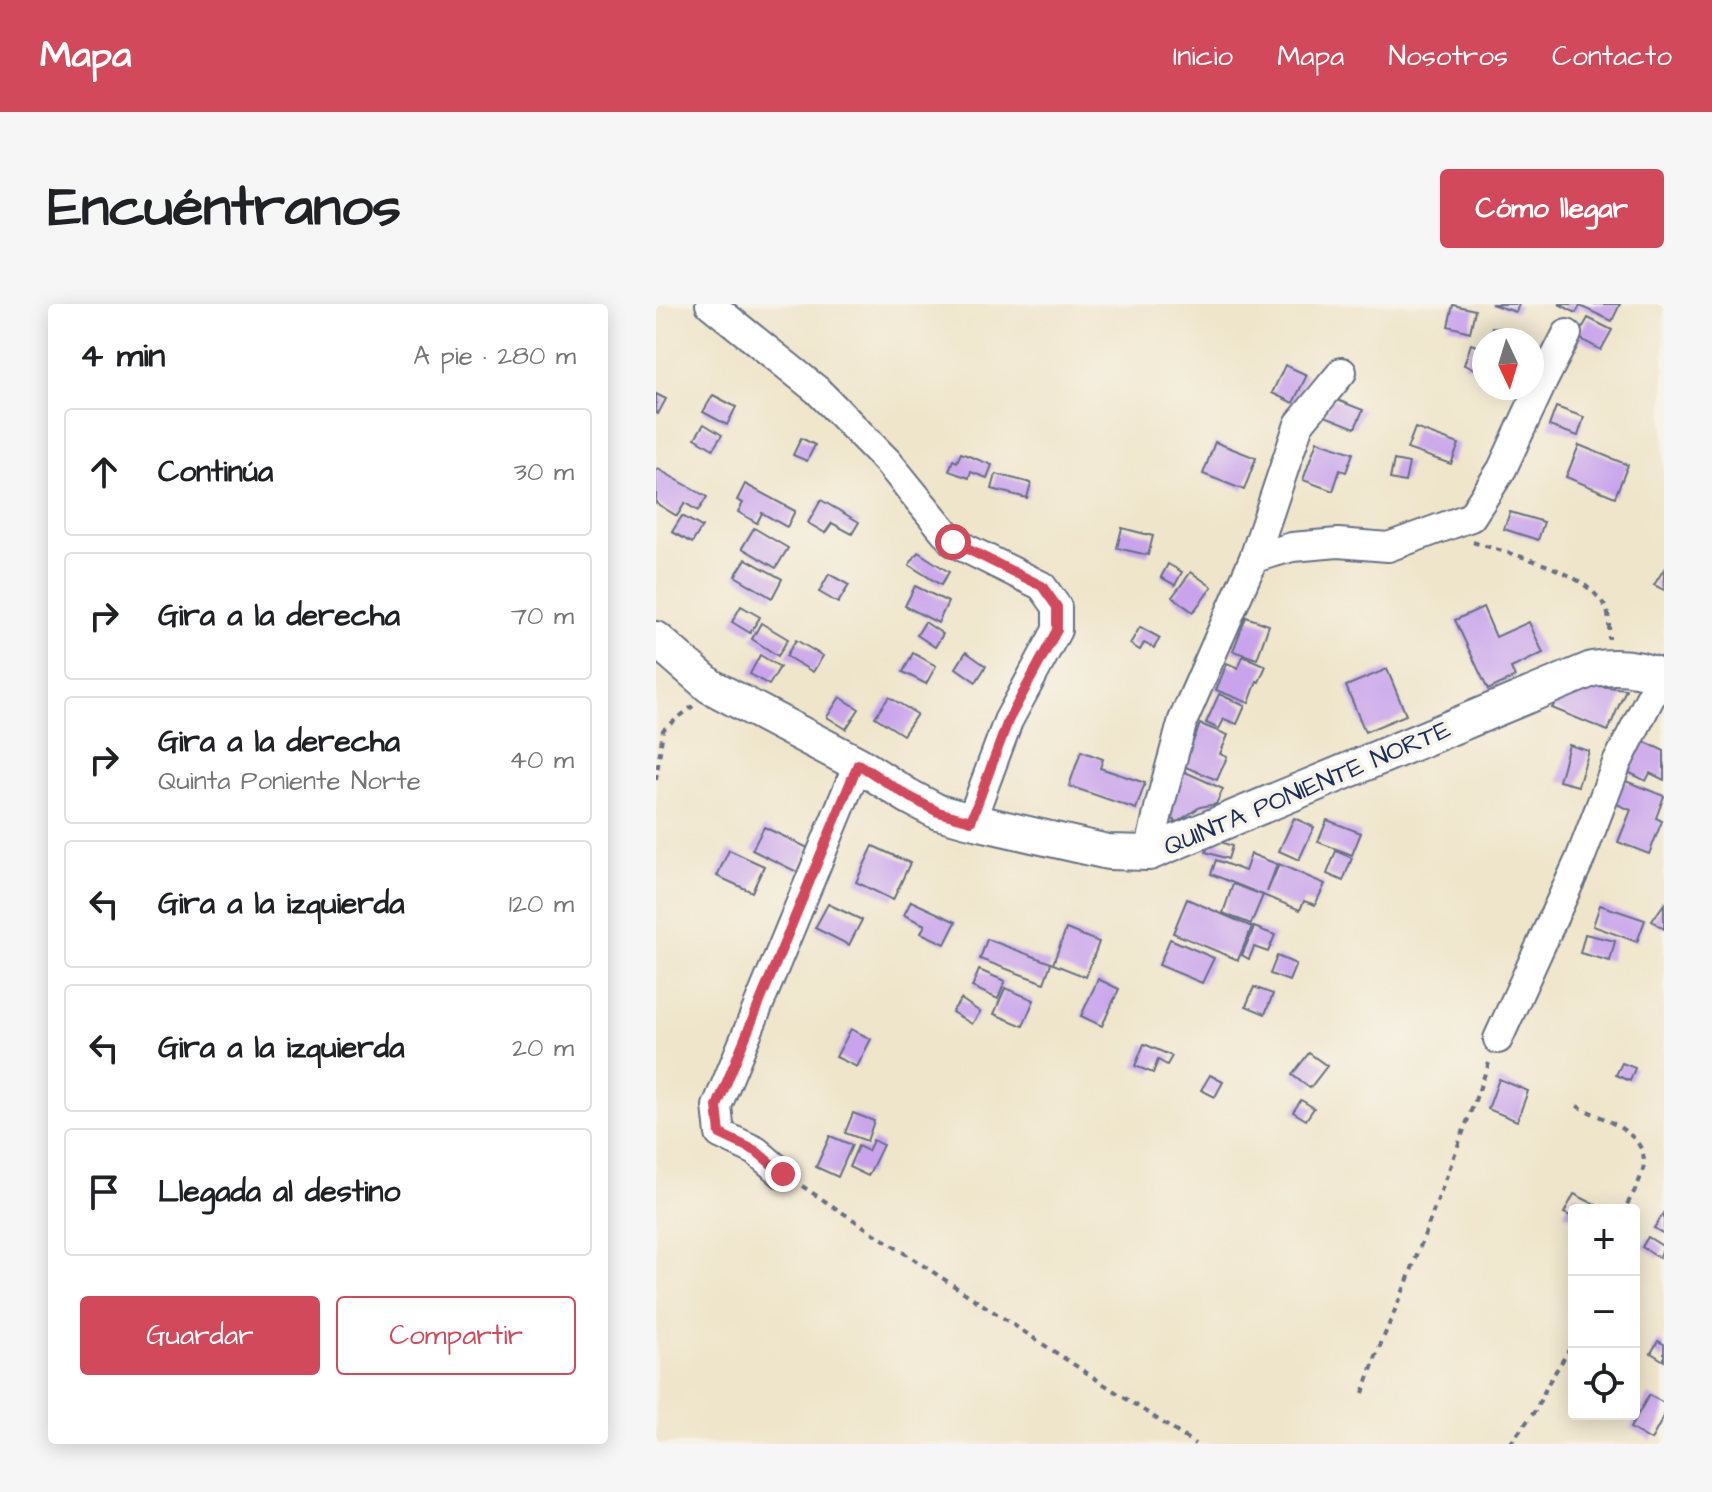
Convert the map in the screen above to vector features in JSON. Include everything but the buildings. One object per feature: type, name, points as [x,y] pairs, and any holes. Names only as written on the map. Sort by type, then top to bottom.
[{"type":"street","points":[[710,304],[817,390],[888,462],[953,542],[1042,586],[1057,607],[1057,630],[1008,721],[971,821]]},
{"type":"street","points":[[1254,558],[1292,547],[1338,543],[1388,547],[1471,517],[1502,469],[1567,334]]},
{"type":"street","points":[[1149,853],[1183,720],[1254,558],[1299,424],[1342,372]]},
{"type":"street","name":"QUINTA PONIENTE NORTE","points":[[656,639],[710,686],[858,764],[938,812],[1108,852],[1149,853],[1592,669],[1611,666],[1662,677]]},
{"type":"street","points":[[1498,1039],[1580,859],[1617,763],[1662,677]]},
{"type":"street","points":[[783,1174],[756,1151],[720,1134],[717,1106],[858,764]]},
{"type":"path","points":[[1437,531],[1529,559],[1583,582],[1608,610],[1611,666]]},
{"type":"path","points":[[656,780],[663,730],[699,701],[710,686]]},
{"type":"path","points":[[1363,1393],[1498,1039]]},
{"type":"path","points":[[1577,1106],[1634,1137],[1645,1153],[1643,1173],[1627,1204]]},
{"type":"path","points":[[783,1174],[1195,1444]]},
{"type":"path","points":[[1510,1444],[1535,1411],[1570,1348]]},
{"type":"route","points":[[783,1174],[756,1151],[720,1134],[717,1106],[858,764],[938,812],[971,821],[1008,721],[1057,630],[1057,607],[1042,586],[953,542]]}]
